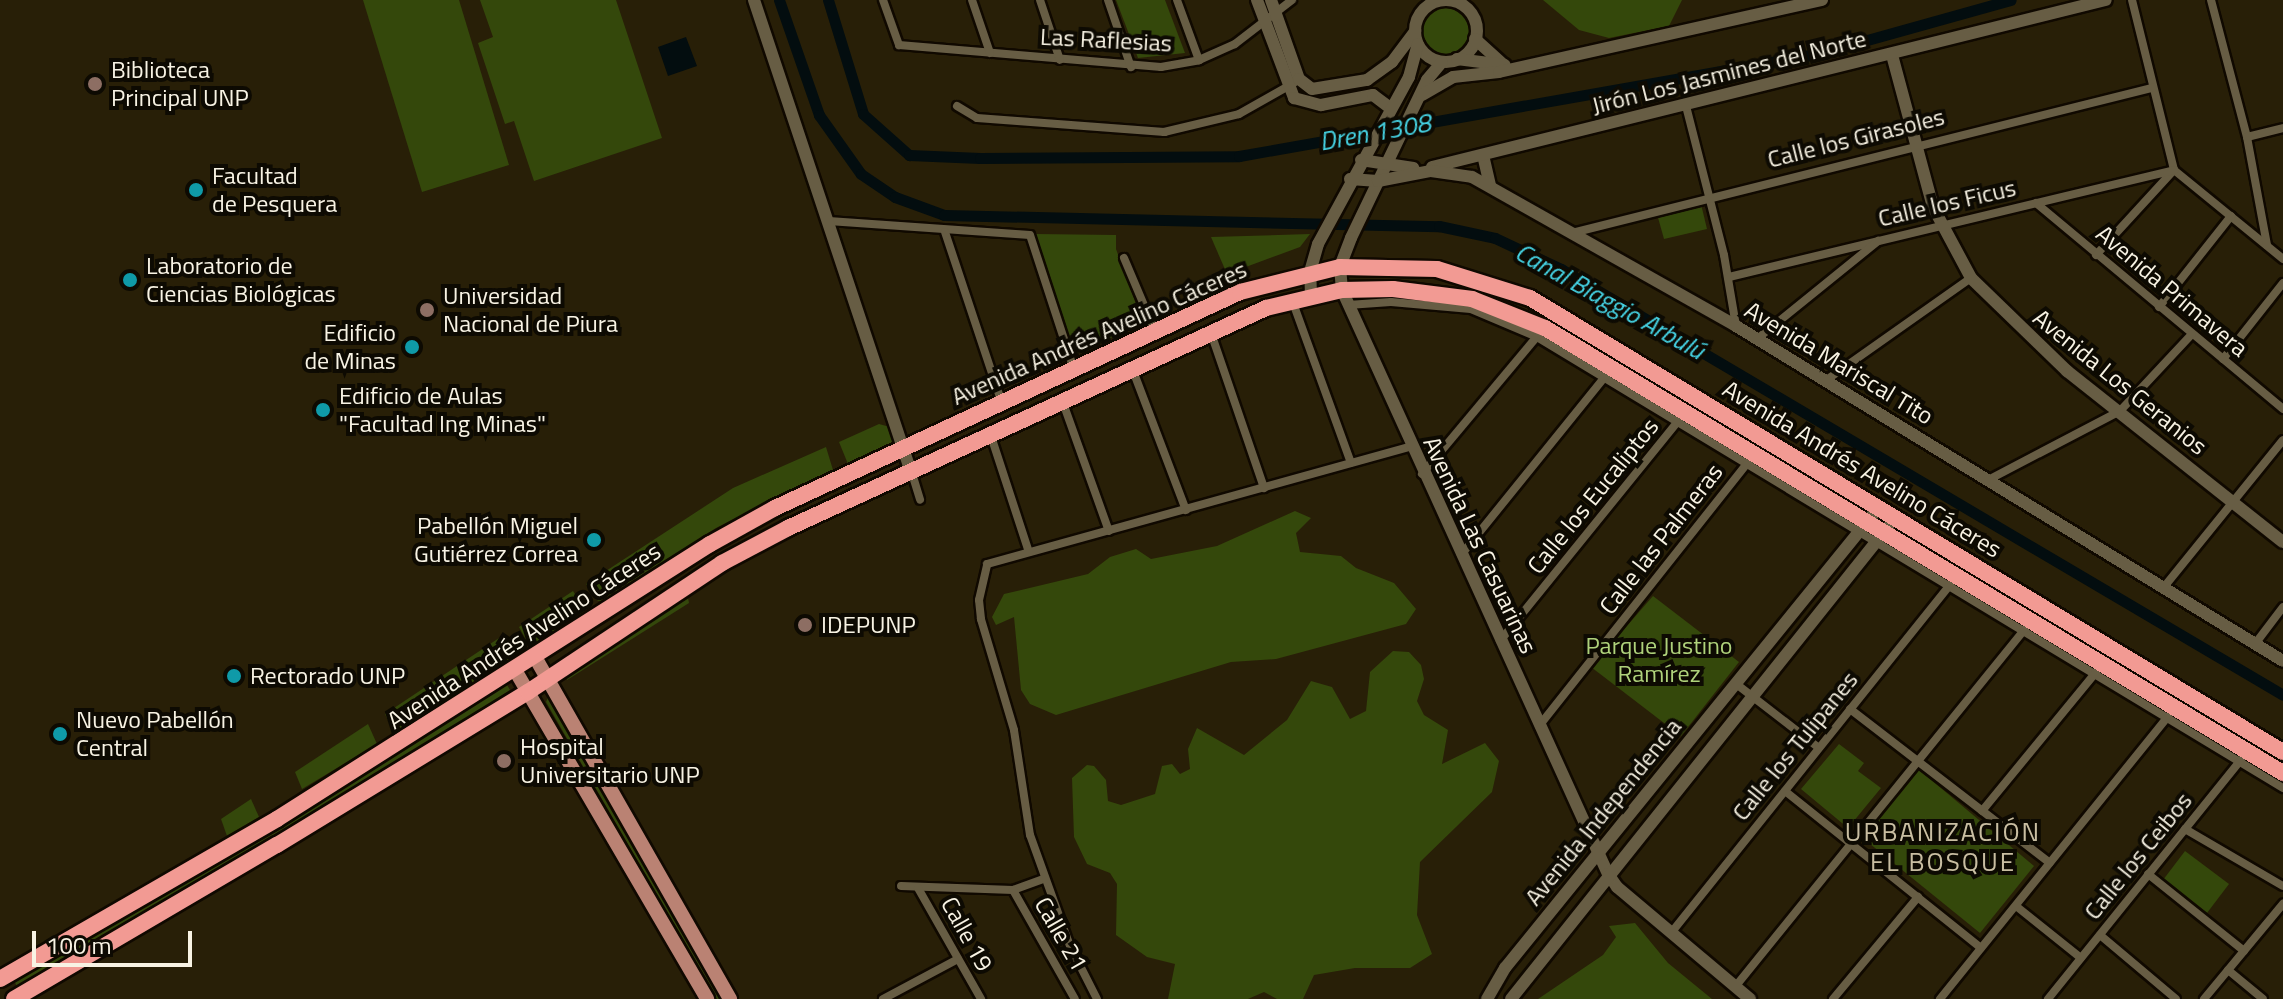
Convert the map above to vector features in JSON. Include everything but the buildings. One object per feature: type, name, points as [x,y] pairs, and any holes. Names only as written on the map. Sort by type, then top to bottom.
[{"type":"highway","name":"Avenida Andrés Avelino Cáceres","points":[[0,979],[277,819],[710,544],[904,448],[1240,292],[1310,272],[1340,267],[1437,269],[1530,298],[2244,757],[2283,773]]},
{"type":"highway","name":"Avenida Andrés Avelino Cáceres","points":[[14,999],[528,692],[722,563],[910,468],[1210,332],[1291,299],[1311,295],[1345,298],[1434,292],[1520,322],[1751,458],[1869,518]]},
{"type":"highway","points":[[1520,322],[1530,298]]},
{"type":"highway","name":"Avenida Andrés Avelino Cáceres","points":[[1887,529],[2283,752]]},
{"type":"main road","points":[[535,657],[730,999]]},
{"type":"main road","points":[[515,670],[704,998]]},
{"type":"street","points":[[754,0],[920,500]]},
{"type":"street","name":"Las Raflesias","points":[[883,0],[899,45],[1131,67],[1199,60],[1271,20],[1292,0]]},
{"type":"street","points":[[972,0],[990,53]]},
{"type":"street","points":[[1040,0],[1060,60]]},
{"type":"street","points":[[1108,0],[1131,67]]},
{"type":"street","points":[[1177,0],[1199,60]]},
{"type":"street","points":[[1257,0],[1271,20],[1299,79],[1312,89],[1354,85],[1380,72],[1416,38]]},
{"type":"street","points":[[1271,0],[1271,20],[1287,88],[1310,105],[1366,94],[1389,110]]},
{"type":"street","points":[[1402,51],[1409,20],[1423,0]]},
{"type":"street","points":[[1420,97],[1453,77],[1822,0]]},
{"type":"street","name":"Jirón Los Jasmines del Norte","points":[[1363,157],[1423,167],[1483,155],[2106,0]]},
{"type":"street","points":[[2132,0],[2174,170],[2283,259]]},
{"type":"street","points":[[2211,0],[2247,137],[2267,246]]},
{"type":"street","points":[[1311,295],[1310,272],[1318,244],[1342,193],[1409,77],[1422,12],[1439,1],[1460,2],[1474,19],[1475,39],[1457,59]]},
{"type":"street","points":[[1416,38],[1442,62],[1457,59],[1508,66]]},
{"type":"street","points":[[1475,39],[1508,66]]},
{"type":"street","name":"Avenida Los Geranios","points":[[1892,55],[1939,224],[1971,278],[2021,331],[2283,542]]},
{"type":"street","name":"Avenida Las Casuarinas","points":[[1442,62],[1393,149],[1351,238],[1340,267],[1345,298],[1422,475],[1608,874],[1671,933],[1750,999]]},
{"type":"street","points":[[957,106],[977,118],[1164,132],[1239,114],[1299,79]]},
{"type":"street","name":"Calle los Girasoles","points":[[1571,233],[1709,194],[2152,88]]},
{"type":"street","points":[[1686,106],[1729,277],[1736,326]]},
{"type":"street","points":[[2247,137],[2283,128]]},
{"type":"street","points":[[1483,155],[1490,186]]},
{"type":"street","points":[[2096,255],[2174,170]]},
{"type":"street","name":"Calle los Ficus","points":[[1729,277],[1939,224],[2174,170]]},
{"type":"street","name":"Avenida Mariscal Tito","points":[[1350,179],[1378,181],[1446,172],[1490,186],[1736,326],[2283,661]]},
{"type":"street","name":"Avenida Primavera","points":[[2036,203],[2283,409]]},
{"type":"street","points":[[2159,307],[2231,216]]},
{"type":"street","points":[[829,221],[945,232],[1030,235],[1074,370]]},
{"type":"street","points":[[945,232],[1002,403]]},
{"type":"street","points":[[1757,339],[1880,239]]},
{"type":"street","points":[[1124,258],[1155,331]]},
{"type":"street","points":[[1825,381],[1971,278]]},
{"type":"street","points":[[2223,359],[2283,283]]},
{"type":"street","points":[[1291,299],[1351,463]]},
{"type":"street","points":[[1210,332],[1264,488]]},
{"type":"street","points":[[1422,475],[1541,332]]},
{"type":"street","points":[[1990,479],[2120,411],[2192,334]]},
{"type":"street","points":[[1132,367],[1186,510]]},
{"type":"street","points":[[1460,556],[1609,373]]},
{"type":"street","points":[[1062,400],[1109,531]]},
{"type":"street","name":"Calle los Eucaliptos","points":[[1500,641],[1682,417]]},
{"type":"street","points":[[990,433],[1028,549]]},
{"type":"street","points":[[2164,587],[2231,500],[2283,440]]},
{"type":"street","points":[[1097,999],[1070,946],[1030,835],[1014,730],[979,600],[987,564],[1028,549],[1109,531],[1410,447]]},
{"type":"street","name":"Calle las Palmeras","points":[[1539,726],[1751,458]]},
{"type":"street","name":"Avenida Independencia","points":[[1487,999],[1599,853],[1869,518]]},
{"type":"street","name":"Avenida Independencia","points":[[1511,999],[1887,529]]},
{"type":"street","name":"Avenida Andrés Avelino Cáceres","points":[[1887,529],[1951,584],[2168,716],[2244,757],[2283,788]]},
{"type":"street","name":"Calle los Tulipanes","points":[[1671,933],[1951,584]]},
{"type":"street","points":[[2255,644],[2283,607]]},
{"type":"street","points":[[1735,987],[2025,629]]},
{"type":"street","points":[[1982,811],[2096,672]]},
{"type":"street","points":[[1735,683],[1819,748]]},
{"type":"street","points":[[1850,709],[2050,863]]},
{"type":"street","points":[[1940,999],[2168,716]]},
{"type":"street","name":"Calle los Ceibos","points":[[2048,999],[2258,737]]},
{"type":"street","points":[[1785,791],[1981,948]]},
{"type":"street","points":[[2185,829],[2283,886]]},
{"type":"street","points":[[2148,874],[2244,951]]},
{"type":"street","points":[[901,886],[1013,890],[1044,879]]},
{"type":"street","name":"Calle 19","points":[[918,888],[981,999]]},
{"type":"street","name":"Calle 21","points":[[1013,890],[1075,999]]},
{"type":"street","points":[[1833,999],[1918,897]]},
{"type":"street","points":[[2204,999],[2283,904]]},
{"type":"street","points":[[2016,906],[2081,958]]},
{"type":"street","points":[[2100,935],[2176,999]]},
{"type":"street","points":[[883,999],[958,959]]},
{"type":"street","points":[[2228,970],[2263,999]]},
{"type":"green space","points":[[363,0],[459,0],[509,165],[422,192]]},
{"type":"green space","points":[[480,0],[616,0],[662,138],[534,181],[514,121],[505,124],[478,43],[493,37]]},
{"type":"green space","points":[[1116,0],[1165,0],[1185,53],[1138,58]]},
{"type":"green space","points":[[1543,0],[1682,0],[1669,26],[1609,38],[1579,30]]},
{"type":"green space","points":[[1445,8],[1462,15],[1469,32],[1462,49],[1445,56],[1428,49],[1421,32],[1428,15]]},
{"type":"green space","points":[[1701,204],[1707,229],[1664,239],[1657,214]]},
{"type":"green space","points":[[1035,234],[1116,235],[1116,249],[1143,323],[1074,355],[1042,271]]},
{"type":"green space","points":[[1310,234],[1300,247],[1227,274],[1211,237]]},
{"type":"green space","points":[[879,424],[890,427],[895,444],[848,464],[839,442]]},
{"type":"green space","points":[[826,447],[833,470],[716,528],[605,601],[598,601],[586,584],[733,488]]},
{"type":"green space","points":[[1295,511],[1311,518],[1296,533],[1300,552],[1341,556],[1356,568],[1394,583],[1416,609],[1406,624],[1276,659],[1231,662],[1056,715],[1030,704],[1021,690],[1014,617],[996,625],[992,617],[1004,594],[1088,574],[1110,557],[1136,549],[1151,559],[1217,546]]},
{"type":"green space","points":[[573,591],[586,612],[534,647],[529,645],[519,627]]},
{"type":"green space","name":"Parque Justino Ramírez","points":[[1653,596],[1739,662],[1681,736],[1591,667]]},
{"type":"green space","points":[[688,598],[689,603],[567,680],[566,676]]},
{"type":"green space","points":[[502,636],[512,660],[400,730],[392,729],[385,714]]},
{"type":"green space","points":[[1393,651],[1409,652],[1421,665],[1424,679],[1417,701],[1424,715],[1448,730],[1442,764],[1485,743],[1499,761],[1492,792],[1420,862],[1417,915],[1432,954],[1410,968],[1355,968],[1314,975],[1303,999],[1277,999],[1264,992],[1248,999],[1168,999],[1175,964],[1147,957],[1116,935],[1117,884],[1110,873],[1087,864],[1074,837],[1072,778],[1087,765],[1094,766],[1106,780],[1108,801],[1121,805],[1155,794],[1162,766],[1172,764],[1180,774],[1190,769],[1188,749],[1197,728],[1244,755],[1287,720],[1311,681],[1332,687],[1350,719],[1366,711],[1370,672]]},
{"type":"green space","points":[[506,683],[510,690],[368,782],[17,987],[14,980],[333,793]]},
{"type":"green space","points":[[548,697],[552,697],[726,999],[717,999],[546,702]]},
{"type":"green space","points":[[368,724],[377,744],[302,789],[295,772]]},
{"type":"green space","points":[[1839,744],[1864,763],[1858,771],[1881,788],[1848,828],[1801,789]]},
{"type":"green space","points":[[1917,768],[2034,866],[1980,933],[1859,835]]},
{"type":"green space","points":[[251,799],[259,817],[227,836],[221,819]]},
{"type":"green space","points":[[2185,851],[2229,884],[2207,913],[2163,880]]},
{"type":"green space","points":[[1635,923],[1668,963],[1712,999],[1538,999],[1603,955],[1616,937],[1609,926]]},
{"type":"shaded area","points":[[686,37],[697,66],[668,76],[658,47]]},
{"type":"waterway","name":"Canal Biaggio Arbulú","points":[[779,0],[819,115],[861,174],[895,197],[944,215],[1439,226],[1495,238],[1561,269],[2283,695]]},
{"type":"waterway","name":"Dren 1308","points":[[828,0],[863,114],[909,155],[980,158],[1239,156],[1817,54],[2011,0]]},
{"type":"place","name":"Biblioteca Principal UNP","points":[[95,84]]},
{"type":"place","name":"Facultad de Pesquera","points":[[196,190]]},
{"type":"place","name":"Laboratorio de Ciencias Biológicas","points":[[130,280]]},
{"type":"place","name":"Universidad Nacional de Piura","points":[[427,310]]},
{"type":"place","name":"Edificio de Minas","points":[[412,347]]},
{"type":"place","name":"Edificio de Aulas \"Facultad Ing Minas\"","points":[[323,410]]},
{"type":"place","name":"Pabellón Miguel Gutiérrez Correa","points":[[594,540]]},
{"type":"place","name":"IDEPUNP","points":[[805,625]]},
{"type":"place","name":"Rectorado UNP","points":[[234,676]]},
{"type":"place","name":"Nuevo Pabellón Central","points":[[60,734]]},
{"type":"place","name":"Hospital Universitario UNP","points":[[504,761]]},
{"type":"district","name":"URBANIZACIÓN EL BOSQUE","points":[[1943,847]]}]
